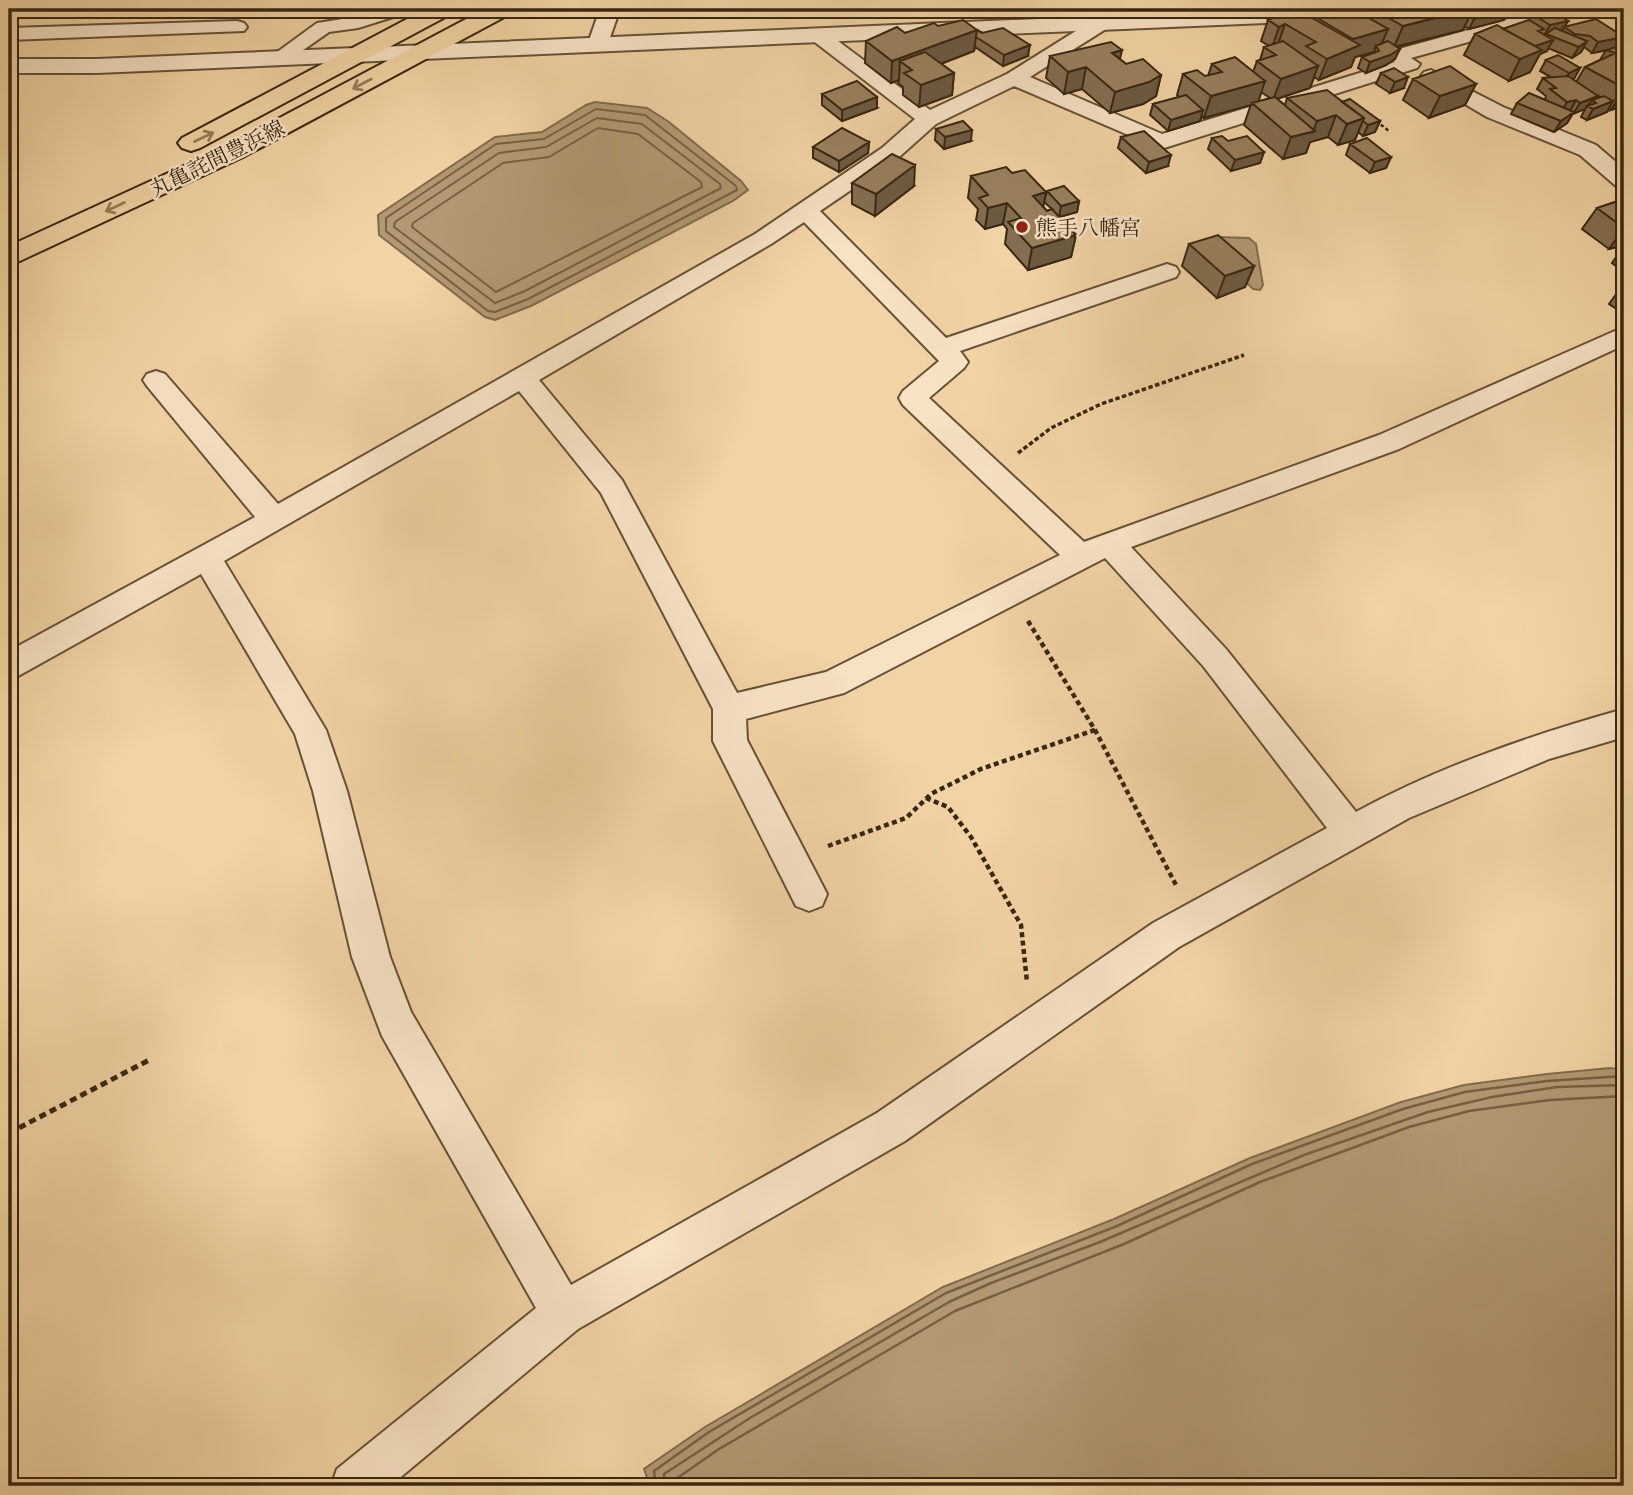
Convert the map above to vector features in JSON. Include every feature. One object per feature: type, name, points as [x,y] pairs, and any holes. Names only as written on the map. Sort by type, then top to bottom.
[{"type":"main road","name":"丸亀詫間豊浜線","points":[[165,155],[214,133],[356,53],[443,9]]},
{"type":"main road","name":"丸亀詫間豊浜線","points":[[9,257],[234,152],[502,9]]},
{"type":"street","points":[[279,58],[324,27],[351,24],[399,9]]},
{"type":"street","points":[[597,46],[610,9]]},
{"type":"street","points":[[1040,9],[1060,25]]},
{"type":"street","points":[[9,66],[96,66],[356,53],[597,46],[1323,11],[1427,9]]},
{"type":"street","points":[[1014,78],[1161,142],[1515,23],[1527,9]]},
{"type":"street","points":[[1323,11],[1495,112],[1588,150],[1624,181]]},
{"type":"street","points":[[9,666],[274,519],[763,239],[890,153],[928,119],[1014,78],[1102,23]]},
{"type":"street","points":[[9,34],[237,27]]},
{"type":"street","points":[[820,36],[928,119]]},
{"type":"street","points":[[806,210],[956,362],[912,398],[991,472],[1095,550],[1215,658],[1350,833]]},
{"type":"street","points":[[942,348],[1167,272]]},
{"type":"street","points":[[729,709],[833,684],[1095,550],[1388,442],[1624,335]]},
{"type":"street","points":[[522,377],[612,487],[729,709],[730,741],[809,894]]},
{"type":"street","points":[[156,380],[274,519]]},
{"type":"street","points":[[206,557],[310,730],[330,791],[371,957],[396,1023],[563,1314]]},
{"type":"street","points":[[354,1486],[563,1314],[891,1127],[1166,936],[1397,807],[1543,746],[1623,725]]},
{"type":"path","points":[[991,472],[1051,428],[1101,404],[1244,355]]},
{"type":"path","points":[[1012,593],[1095,730],[1194,920]]},
{"type":"path","points":[[791,859],[906,818],[926,798],[981,769],[1095,730]]},
{"type":"path","points":[[926,798],[948,807],[971,837],[1021,925],[1025,976],[1043,1022]]},
{"type":"path","points":[[9,1133],[151,1059]]},
{"type":"water","points":[[595,102],[647,108],[669,122],[741,181],[748,190],[733,201],[531,306],[495,320],[485,317],[379,235],[378,215],[495,137],[542,132]]},
{"type":"water","points":[[1218,237],[1249,238],[1256,244],[1263,285],[1260,290],[1253,289],[1211,248]]},
{"type":"water","points":[[1610,1068],[1624,1070],[1624,1486],[650,1486],[644,1469],[705,1427],[943,1287],[1114,1219],[1250,1158],[1401,1102],[1464,1085]]},
{"type":"building","points":[[1296,9],[1360,45],[1327,59],[1306,46],[1316,42],[1285,24],[1279,27],[1268,20]]},
{"type":"building","points":[[1302,9],[1353,9],[1388,29],[1353,39]]},
{"type":"building","points":[[1470,9],[1403,26],[1376,11]]},
{"type":"building","points":[[1473,9],[1509,9],[1474,19],[1470,15]]},
{"type":"building","points":[[1550,9],[1568,21],[1550,25],[1532,14]]},
{"type":"building","points":[[1596,19],[1624,37],[1598,42],[1590,36],[1575,34],[1564,27]]},
{"type":"building","points":[[963,20],[977,30],[892,61],[866,41],[897,27],[905,33],[934,23],[938,26]]},
{"type":"building","points":[[1529,20],[1544,29],[1538,31],[1553,40],[1535,46],[1503,29]]},
{"type":"building","points":[[1497,25],[1542,50],[1520,59],[1475,34]]},
{"type":"building","points":[[1003,28],[1030,45],[1004,55],[976,37],[977,30],[982,33]]},
{"type":"building","points":[[1555,28],[1587,41],[1579,47],[1546,34]]},
{"type":"building","points":[[1283,41],[1318,66],[1281,79],[1257,61],[1276,55],[1264,47]]},
{"type":"building","points":[[1388,41],[1400,49],[1370,62],[1362,57],[1379,51],[1376,46]]},
{"type":"building","points":[[1111,42],[1122,50],[1112,53],[1126,64],[1143,59],[1161,75],[1149,82],[1115,92],[1086,67],[1068,72],[1050,56]]},
{"type":"building","points":[[1623,45],[1624,49],[1615,53],[1606,50]]},
{"type":"building","points":[[1624,49],[1624,88],[1585,67]]},
{"type":"building","points":[[925,52],[954,73],[921,85],[904,73],[912,70],[900,61]]},
{"type":"building","points":[[1558,55],[1580,68],[1569,73],[1546,60]]},
{"type":"building","points":[[1235,57],[1265,81],[1211,96],[1183,74],[1197,70],[1205,76],[1222,72],[1212,64]]},
{"type":"building","points":[[1450,66],[1476,84],[1440,96],[1413,79]]},
{"type":"building","points":[[1394,68],[1408,77],[1395,82],[1381,73]]},
{"type":"building","points":[[1568,76],[1598,96],[1580,103],[1576,100],[1567,102],[1550,89],[1556,88],[1543,78]]},
{"type":"building","points":[[857,81],[877,97],[842,110],[822,94]]},
{"type":"building","points":[[1327,90],[1364,118],[1347,124],[1336,115],[1317,121],[1287,98]]},
{"type":"building","points":[[1529,93],[1574,112],[1561,121],[1517,103]]},
{"type":"building","points":[[1186,95],[1203,110],[1171,120],[1153,104]]},
{"type":"building","points":[[1604,96],[1613,101],[1593,109],[1587,106],[1596,103],[1592,100]]},
{"type":"building","points":[[1275,97],[1315,131],[1291,137],[1252,103]]},
{"type":"building","points":[[1350,99],[1380,121],[1368,125],[1363,121],[1364,118],[1342,102]]},
{"type":"building","points":[[963,121],[972,130],[945,137],[936,129]]},
{"type":"building","points":[[842,128],[869,142],[839,161],[813,147]]},
{"type":"building","points":[[1144,131],[1171,155],[1149,162],[1121,137]]},
{"type":"building","points":[[1222,136],[1228,141],[1247,136],[1264,152],[1235,160],[1212,138]]},
{"type":"building","points":[[1367,138],[1391,157],[1375,162],[1350,144]]},
{"type":"building","points":[[892,154],[915,165],[876,194],[852,183]]},
{"type":"building","points":[[1006,167],[1012,173],[1025,170],[1046,192],[1033,196],[1047,211],[1052,209],[1076,235],[1032,248],[1008,222],[1021,218],[1007,203],[988,208],[979,198],[988,195],[971,176]]},
{"type":"building","points":[[1064,186],[1079,201],[1061,206],[1047,191]]},
{"type":"building","points":[[1624,199],[1624,228],[1597,208]]},
{"type":"building","points":[[1218,235],[1254,266],[1225,276],[1189,244]]},
{"type":"building","points":[[1624,289],[1624,298],[1617,293]]},
{"type":"place","name":"熊手八幡宮","points":[[1022,227]]}]
